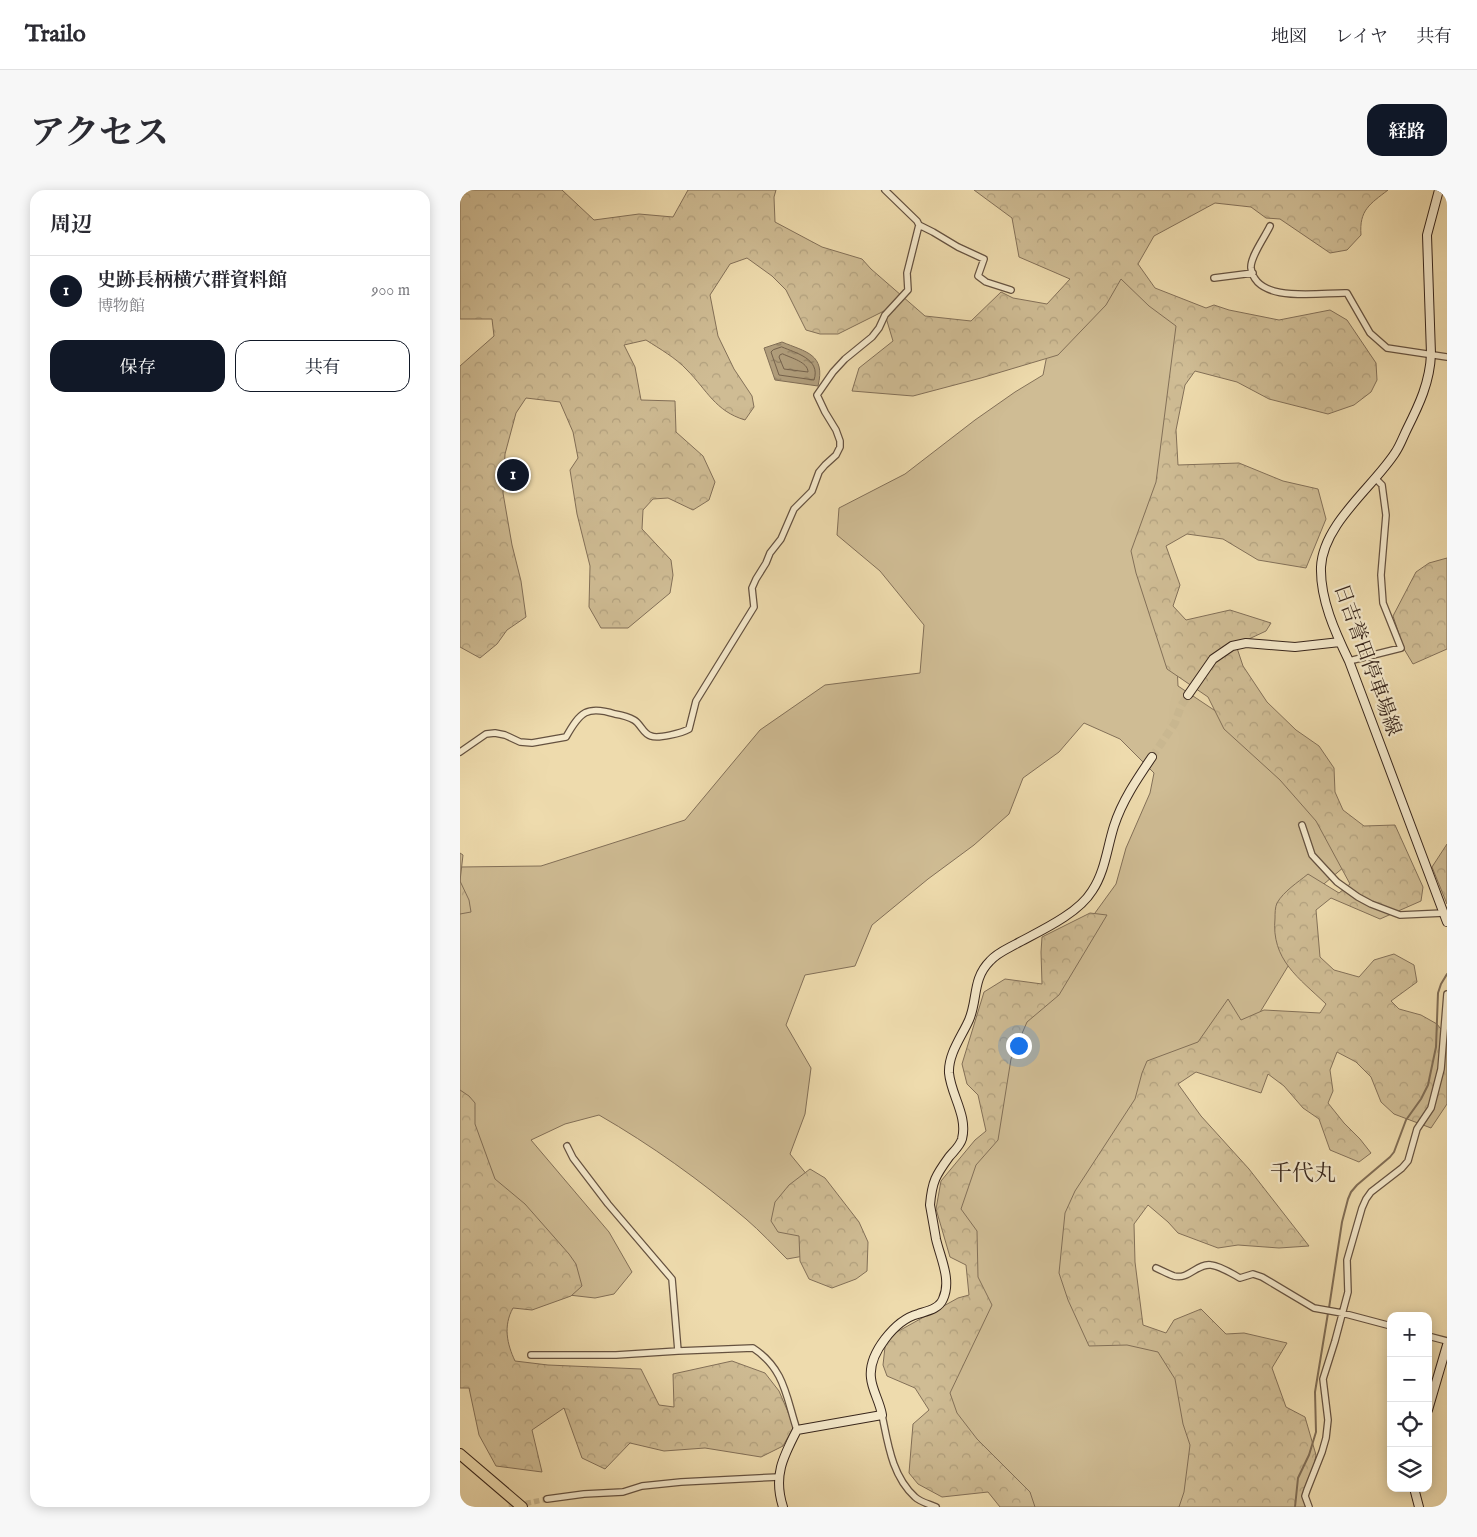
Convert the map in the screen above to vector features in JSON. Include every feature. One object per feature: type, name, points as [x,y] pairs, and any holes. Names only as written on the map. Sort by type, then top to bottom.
[{"type":"highway","points":[[460,1454],[522,1507]]},
{"type":"street","points":[[885,190],[919,225],[958,248],[984,259],[978,276],[986,282],[1011,290]]},
{"type":"street","name":"日吉誉田停車場線","points":[[1439,190],[1427,235],[1431,354],[1430,371],[1422,399],[1396,453],[1338,524],[1326,546],[1321,564],[1321,583],[1340,642],[1349,661],[1447,922]]},
{"type":"street","points":[[460,752],[486,734],[495,733],[520,742],[532,744],[566,737],[584,712],[596,709],[634,720],[647,735],[654,737],[684,732],[689,729],[696,701],[754,607],[752,588],[756,579],[770,553],[781,539],[794,509],[812,492],[819,472],[836,455],[840,448],[840,441],[836,430],[825,412],[818,395],[833,372],[858,347],[872,337],[880,328],[885,315],[908,290],[907,273],[919,225]]},
{"type":"street","points":[[1270,226],[1251,267],[1255,278],[1263,286],[1278,293],[1306,295],[1347,293],[1370,333],[1387,348],[1447,357]]},
{"type":"street","points":[[1214,278],[1253,273]]},
{"type":"street","points":[[1349,661],[1401,648],[1383,603],[1382,575],[1386,515],[1382,485],[1375,478]]},
{"type":"street","points":[[1188,695],[1213,660],[1232,646],[1246,644],[1295,647],[1340,642]]},
{"type":"street","points":[[936,1507],[915,1498],[900,1478],[891,1459],[882,1415],[871,1378],[875,1355],[899,1324],[908,1317],[933,1309],[941,1302],[945,1293],[947,1282],[930,1205],[932,1185],[935,1177],[962,1141],[963,1123],[952,1082],[950,1066],[955,1050],[970,1020],[976,984],[983,970],[998,954],[1079,906],[1092,891],[1100,874],[1114,826],[1124,801],[1152,757]]},
{"type":"street","points":[[1302,825],[1312,855],[1337,882],[1358,897],[1400,915],[1444,913]]},
{"type":"street","points":[[1309,1507],[1305,1496],[1322,1452],[1328,1420],[1323,1379],[1348,1292],[1347,1260],[1362,1208],[1371,1192],[1402,1168],[1408,1161],[1417,1129],[1431,1108],[1441,1069],[1447,994]]},
{"type":"street","points":[[567,1146],[576,1162],[608,1204],[672,1279],[678,1350]]},
{"type":"street","points":[[1156,1268],[1174,1276],[1183,1276],[1201,1266],[1211,1265],[1240,1278],[1253,1274],[1262,1277],[1314,1308],[1387,1325]]},
{"type":"street","points":[[1430,1402],[1447,1346],[1432,1338]]},
{"type":"street","points":[[531,1355],[616,1355],[678,1350],[753,1348],[771,1362],[780,1375],[797,1430],[782,1461],[779,1477],[780,1498],[783,1507]]},
{"type":"street","points":[[797,1430],[882,1415]]},
{"type":"street","points":[[547,1499],[584,1494],[623,1492],[642,1486],[680,1482],[779,1477]]},
{"type":"street","points":[[1415,1492],[1419,1507]]},
{"type":"green space","points":[[460,190],[562,190],[594,220],[639,214],[673,217],[688,190],[776,190],[774,197],[775,222],[822,247],[862,259],[925,316],[971,321],[1001,292],[1013,298],[1047,304],[1070,279],[1019,257],[1012,218],[974,190],[1388,190],[1367,208],[1362,219],[1361,235],[1347,250],[1330,253],[1280,219],[1266,218],[1251,207],[1215,203],[1154,236],[1138,264],[1155,288],[1206,308],[1214,305],[1279,320],[1330,310],[1347,320],[1376,363],[1377,380],[1371,392],[1354,405],[1328,414],[1269,399],[1237,382],[1195,371],[1185,385],[1176,430],[1178,465],[1239,463],[1283,481],[1318,489],[1326,519],[1306,568],[1258,560],[1223,539],[1187,534],[1166,546],[1180,585],[1173,606],[1186,620],[1230,610],[1271,623],[1266,631],[1236,645],[1243,666],[1267,702],[1296,730],[1319,746],[1334,768],[1335,792],[1343,810],[1364,826],[1395,825],[1423,887],[1421,901],[1380,919],[1331,898],[1316,910],[1320,957],[1334,970],[1359,977],[1374,960],[1394,954],[1414,965],[1417,982],[1391,1001],[1399,1009],[1421,1015],[1437,1024],[1447,1037],[1447,1104],[1431,1128],[1394,1114],[1381,1102],[1371,1077],[1356,1062],[1337,1052],[1330,1070],[1333,1091],[1328,1103],[1371,1153],[1359,1162],[1330,1150],[1319,1119],[1303,1108],[1284,1086],[1268,1074],[1261,1093],[1196,1072],[1178,1084],[1201,1116],[1249,1169],[1309,1246],[1279,1248],[1238,1245],[1218,1248],[1178,1233],[1148,1205],[1134,1224],[1135,1262],[1143,1325],[1166,1333],[1174,1320],[1201,1309],[1226,1334],[1244,1333],[1287,1343],[1272,1368],[1286,1407],[1305,1417],[1316,1455],[1306,1507],[1179,1507],[1184,1492],[1190,1445],[1183,1424],[1175,1379],[1158,1352],[1127,1345],[1089,1346],[1068,1300],[1059,1273],[1065,1213],[1075,1191],[1135,1099],[1147,1061],[1198,1042],[1228,999],[1241,1020],[1264,1010],[1320,1013],[1326,1004],[1289,967],[1277,946],[1275,933],[1276,906],[1291,887],[1308,874],[1339,893],[1350,884],[1316,821],[1280,780],[1224,729],[1208,697],[1167,669],[1136,573],[1131,551],[1156,482],[1176,326],[1149,306],[1121,279],[1106,305],[1058,355],[913,396],[852,391],[859,368],[893,341],[884,311],[838,334],[820,334],[806,330],[786,290],[772,276],[747,258],[730,264],[710,295],[718,336],[734,369],[752,396],[754,407],[745,420],[726,411],[712,399],[683,366],[646,340],[624,345],[635,367],[641,400],[675,401],[676,432],[703,456],[715,482],[709,500],[693,510],[668,498],[653,499],[643,510],[642,529],[671,560],[673,575],[670,593],[628,628],[601,628],[589,607],[590,566],[577,514],[570,470],[578,458],[573,432],[560,402],[526,398],[516,413],[505,454],[503,493],[512,545],[521,581],[526,617],[507,630],[497,644],[480,658],[460,647],[460,366],[494,336],[492,319],[460,319]]},
{"type":"green space","points":[[1122,265],[1193,331],[1157,526],[1176,644],[1178,686],[1226,718],[1252,739],[1351,861],[1305,900],[1293,958],[1248,1032],[1173,1070],[1090,1301],[1183,1354],[1197,1391],[1189,1505],[1177,1507],[1019,1507],[931,1387],[979,1300],[951,1189],[988,1140],[991,1098],[1026,1008],[1116,884],[1126,848],[1150,793],[1154,773],[1120,739],[1084,723],[1059,752],[1023,778],[1009,814],[974,845],[928,879],[872,925],[855,966],[805,975],[786,1025],[811,1068],[805,1114],[790,1154],[817,1187],[826,1252],[787,1259],[751,1224],[711,1191],[656,1151],[599,1115],[565,1124],[531,1140],[609,1232],[632,1272],[614,1294],[595,1298],[534,1291],[460,1321],[460,867],[541,866],[685,820],[760,730],[825,685],[920,673],[924,625],[880,571],[837,535],[839,508],[905,474],[975,420],[1043,375],[1050,340]]},
{"type":"green space","points":[[1447,558],[1447,649],[1413,664],[1404,649],[1393,616],[1416,572],[1429,563]]},
{"type":"green space","points":[[1447,844],[1447,904],[1432,867]]},
{"type":"green space","points":[[460,853],[463,855],[460,881]]},
{"type":"green space","points":[[460,881],[469,900],[471,912],[460,914]]},
{"type":"green space","points":[[1090,913],[1107,915],[1059,995],[1027,1022],[1011,1059],[998,1140],[976,1165],[961,1209],[977,1231],[978,1277],[992,1305],[950,1393],[957,1413],[977,1439],[1030,1492],[1035,1507],[1000,1507],[988,1492],[942,1497],[918,1484],[909,1473],[913,1424],[929,1410],[915,1388],[887,1376],[883,1365],[886,1338],[958,1298],[969,1295],[966,1265],[950,1257],[936,1209],[941,1181],[975,1140],[986,1131],[978,1095],[967,1084],[962,1064],[984,992],[1005,979],[1042,984],[1042,937]]},
{"type":"green space","points":[[460,1090],[475,1103],[475,1124],[495,1179],[525,1204],[569,1254],[576,1264],[582,1286],[571,1296],[532,1310],[513,1308],[508,1321],[507,1335],[515,1361],[548,1365],[641,1369],[659,1405],[674,1407],[673,1374],[732,1361],[765,1373],[779,1391],[794,1426],[783,1446],[761,1457],[705,1448],[664,1451],[630,1443],[605,1469],[582,1458],[564,1408],[532,1430],[542,1472],[496,1466],[479,1435],[469,1388],[460,1388]]},
{"type":"green space","points":[[810,1169],[825,1178],[859,1222],[868,1242],[867,1271],[856,1279],[832,1288],[809,1279],[800,1261],[799,1236],[778,1232],[771,1221],[775,1202],[789,1185]]},
{"type":"water","points":[[782,342],[812,356],[819,367],[818,386],[775,380],[764,348]]},
{"type":"waterway","points":[[1329,1308],[1342,1222],[1351,1192],[1394,1152],[1406,1120],[1421,1099],[1428,1085],[1436,1047],[1438,993],[1447,974]]},
{"type":"waterway","points":[[1295,1507],[1298,1478],[1309,1455],[1316,1432],[1315,1392],[1328,1313]]},
{"type":"tunnel","points":[[1152,757],[1175,723],[1181,706],[1188,695]]},
{"type":"tunnel","points":[[509,1507],[547,1499]]},
{"type":"place","name":"史跡長柄横穴群資料館","points":[[513,475]]},
{"type":"district","name":"千代丸","points":[[1303,1174]]}]
